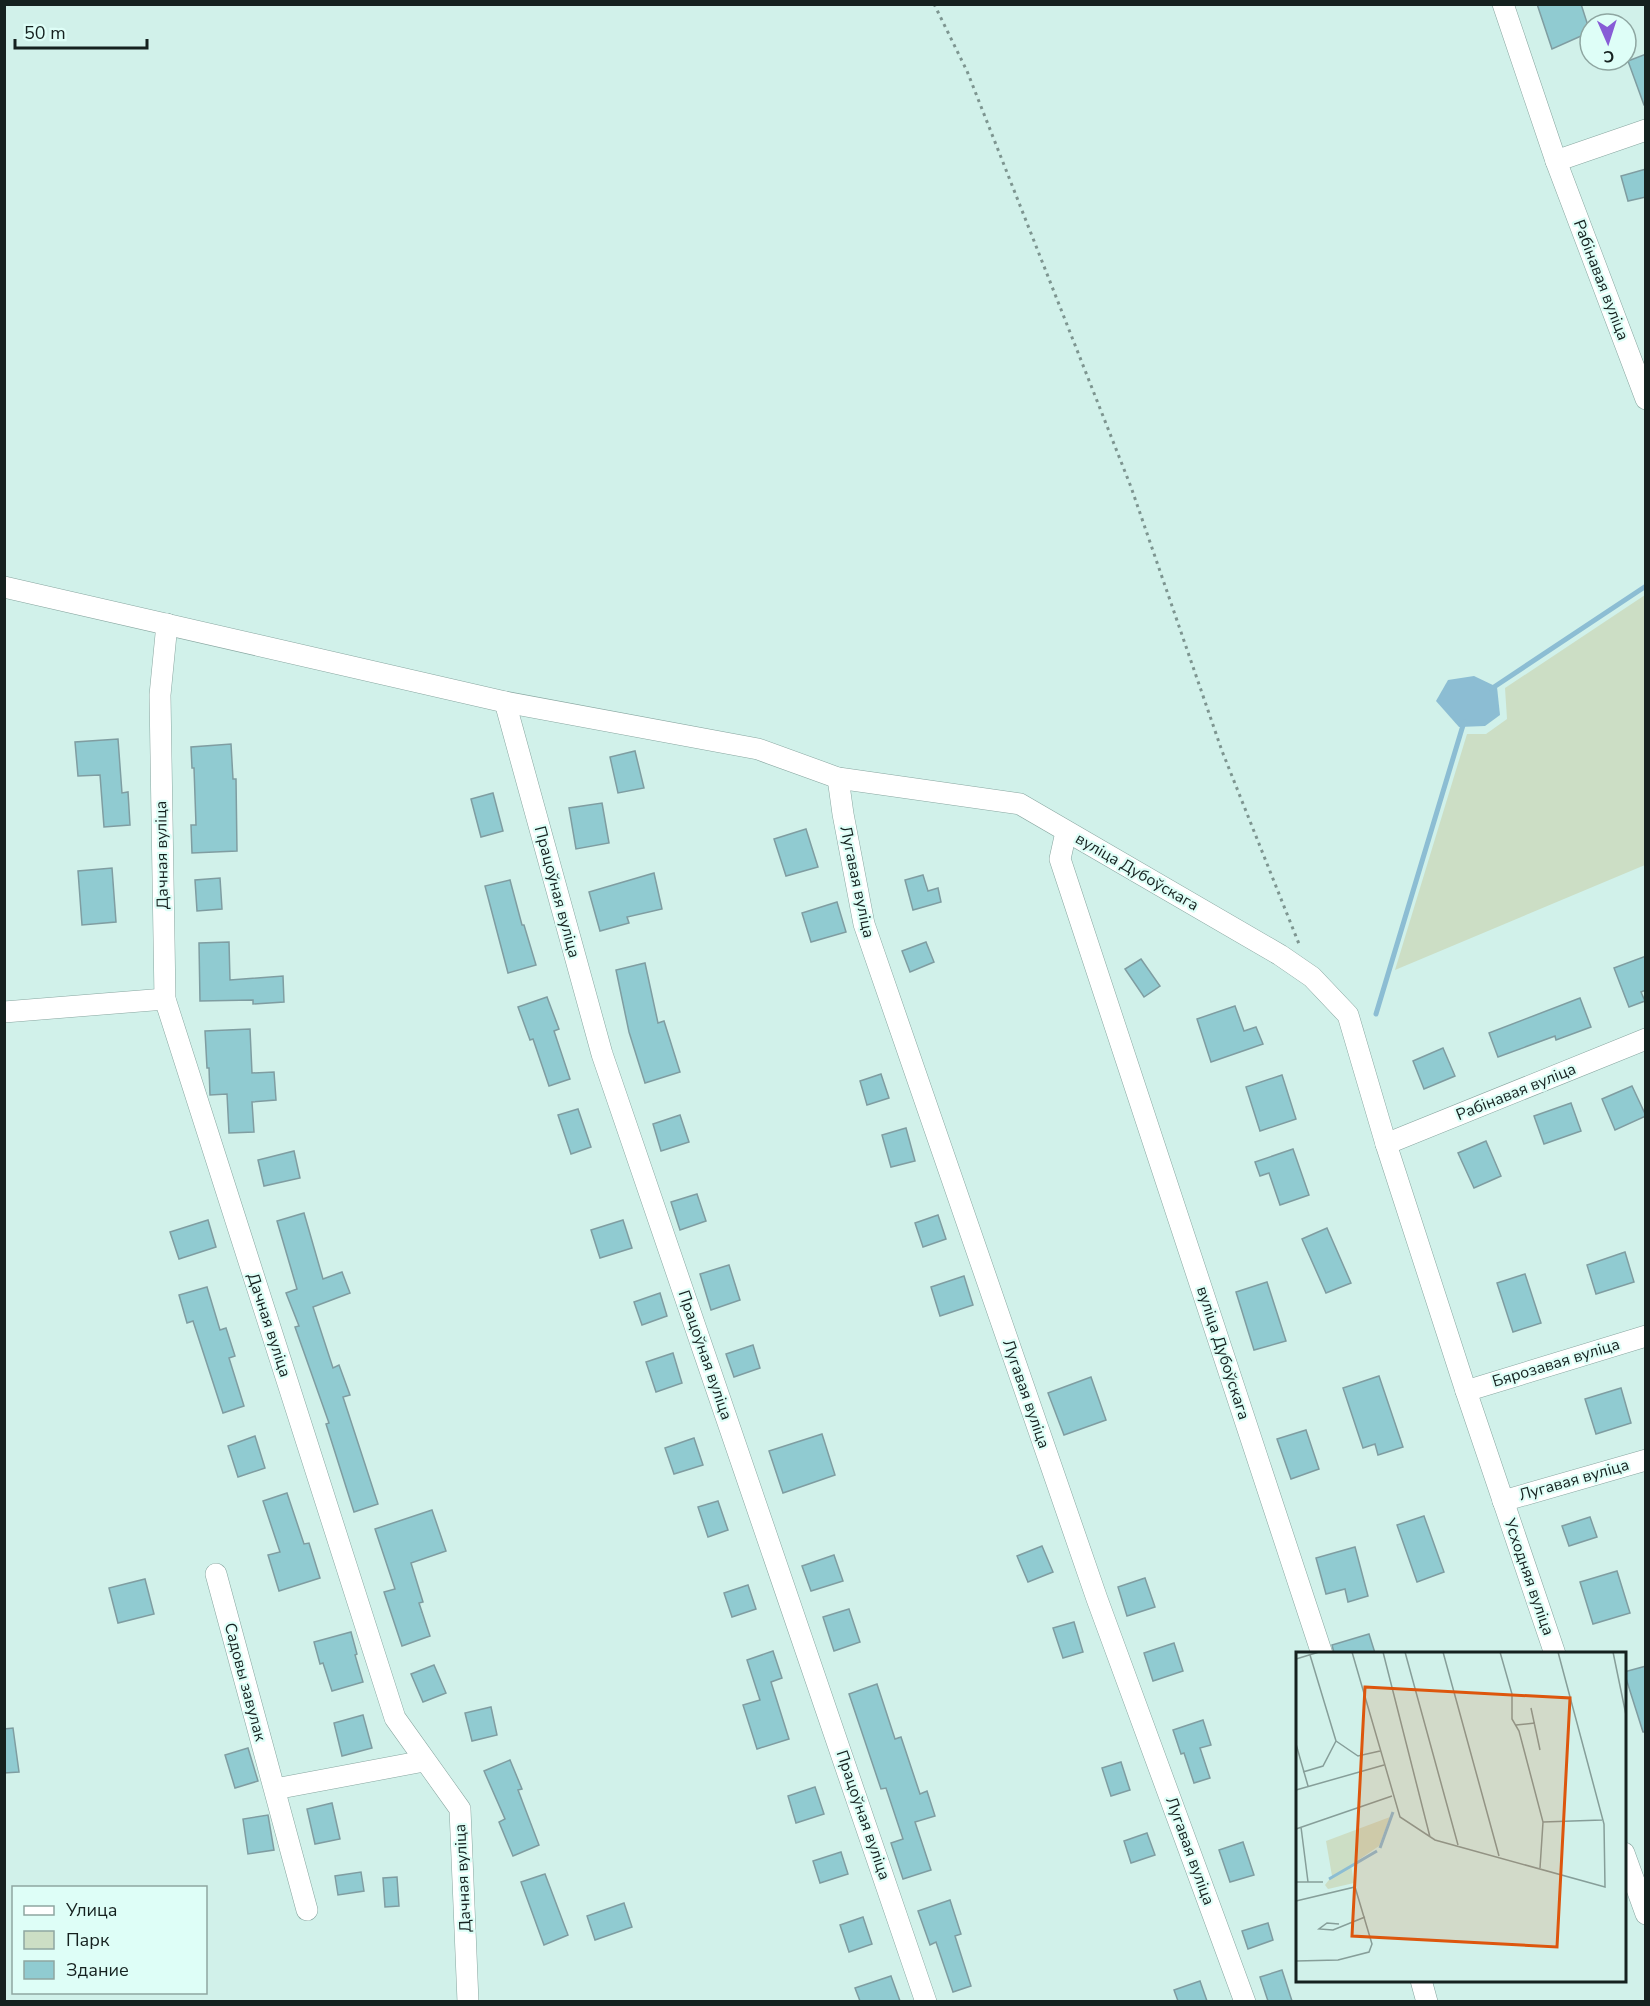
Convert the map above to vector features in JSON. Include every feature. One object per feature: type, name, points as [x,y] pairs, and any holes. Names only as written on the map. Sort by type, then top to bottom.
[{"type":"street","name":"Рабінавая вуліца","points":[[1503,4],[1556,161],[1646,399]]},
{"type":"street","points":[[1556,161],[1646,130]]},
{"type":"street","points":[[4,586],[505,702],[758,749],[838,778],[1020,804],[1066,832]]},
{"type":"street","name":"Дачная вуліца","points":[[167,624],[160,694],[165,999],[395,1718],[460,1809],[468,2001]]},
{"type":"street","name":"Працоўная вуліца","points":[[505,702],[602,1054],[926,2001]]},
{"type":"street","name":"Лугавая вуліца","points":[[838,778],[864,924],[1097,1599],[1245,2001]]},
{"type":"street","name":"вуліца Дубоўскага","points":[[1322,1652],[1060,859],[1066,832],[1280,955],[1312,977],[1348,1015],[1386,1144],[1503,1501]]},
{"type":"street","points":[[4,1012],[165,999]]},
{"type":"street","name":"Рабінавая вуліца","points":[[1386,1144],[1646,1039]]},
{"type":"street","name":"Бярозавая вуліца","points":[[1466,1391],[1646,1336]]},
{"type":"street","name":"Лугавая вуліца","points":[[1503,1501],[1646,1460]]},
{"type":"street","name":"Усходняя вуліца","points":[[1503,1501],[1556,1652]]},
{"type":"street","name":"Садовы завулак","points":[[216,1574],[307,1910]]},
{"type":"street","points":[[275,1789],[424,1761]]},
{"type":"street","points":[[1626,1859],[1646,1914]]},
{"type":"street","points":[[1422,1982],[1427,2001]]},
{"type":"path","points":[[934,4],[967,71],[1131,486],[1222,750],[1299,944]]},
{"type":"green space","points":[[1645,595],[1645,865],[1395,970],[1467,734],[1486,734],[1507,719],[1505,688]]},
{"type":"water","points":[[1474,676],[1497,687],[1500,715],[1485,726],[1459,727],[1436,701],[1448,680]]},
{"type":"building","points":[[1537,4],[1581,4],[1584,12],[1578,12],[1578,37],[1552,49]]},
{"type":"building","points":[[1646,54],[1646,105],[1644,105],[1632,72],[1638,72],[1638,57]]},
{"type":"building","points":[[1646,169],[1646,197],[1628,201],[1621,176]]},
{"type":"building","points":[[118,739],[122,793],[128,792],[130,825],[104,827],[100,775],[78,776],[75,742]]},
{"type":"building","points":[[231,744],[233,779],[236,779],[237,851],[192,853],[191,825],[196,825],[191,747]]},
{"type":"building","points":[[635,751],[644,788],[618,793],[610,757]]},
{"type":"building","points":[[493,793],[503,831],[481,837],[471,799]]},
{"type":"building","points":[[602,803],[609,843],[576,849],[569,808]]},
{"type":"building","points":[[806,829],[818,867],[786,876],[774,839]]},
{"type":"building","points":[[112,868],[116,922],[82,925],[78,871]]},
{"type":"building","points":[[654,873],[662,909],[627,917],[629,923],[600,931],[589,892]]},
{"type":"building","points":[[923,875],[928,891],[938,888],[941,902],[913,910],[905,880]]},
{"type":"building","points":[[220,878],[222,909],[197,911],[195,880]]},
{"type":"building","points":[[510,880],[536,965],[508,973],[485,886]]},
{"type":"building","points":[[837,902],[846,932],[811,942],[802,913]]},
{"type":"building","points":[[229,942],[230,980],[283,976],[284,1002],[253,1004],[253,1000],[200,1001],[199,943]]},
{"type":"building","points":[[926,942],[934,962],[910,972],[902,951]]},
{"type":"building","points":[[1646,956],[1646,990],[1641,992],[1645,1001],[1629,1007],[1614,968]]},
{"type":"building","points":[[1141,959],[1160,986],[1144,997],[1125,969]]},
{"type":"building","points":[[645,963],[658,1023],[664,1021],[680,1072],[645,1083],[629,1032],[616,970]]},
{"type":"building","points":[[547,997],[559,1029],[554,1031],[570,1079],[549,1086],[533,1039],[530,1040],[518,1007]]},
{"type":"building","points":[[1580,998],[1591,1027],[1556,1040],[1555,1036],[1498,1057],[1489,1033]]},
{"type":"building","points":[[1235,1006],[1244,1031],[1256,1027],[1263,1044],[1211,1062],[1197,1019]]},
{"type":"building","points":[[250,1029],[252,1073],[274,1072],[276,1100],[252,1102],[254,1132],[229,1133],[227,1094],[210,1095],[205,1031]]},
{"type":"building","points":[[1443,1048],[1455,1076],[1424,1089],[1413,1061]]},
{"type":"building","points":[[881,1074],[889,1098],[867,1105],[860,1081]]},
{"type":"building","points":[[1282,1075],[1296,1119],[1260,1131],[1246,1087]]},
{"type":"building","points":[[1632,1086],[1646,1116],[1615,1130],[1602,1099]]},
{"type":"building","points":[[1571,1103],[1581,1131],[1544,1144],[1534,1116]]},
{"type":"building","points":[[578,1109],[591,1147],[571,1154],[558,1115]]},
{"type":"building","points":[[680,1115],[689,1142],[661,1151],[653,1124]]},
{"type":"building","points":[[906,1128],[915,1161],[891,1167],[882,1135]]},
{"type":"building","points":[[1486,1141],[1501,1176],[1474,1188],[1458,1153]]},
{"type":"building","points":[[1293,1149],[1309,1195],[1280,1205],[1269,1173],[1260,1176],[1255,1162]]},
{"type":"building","points":[[294,1151],[300,1178],[264,1186],[258,1160]]},
{"type":"building","points":[[697,1194],[706,1221],[680,1230],[671,1202]]},
{"type":"building","points":[[304,1213],[323,1279],[342,1272],[350,1293],[313,1307],[333,1368],[339,1365],[350,1395],[343,1397],[378,1504],[354,1512],[326,1424],[329,1423],[295,1327],[299,1326],[286,1293],[297,1289],[277,1221]]},
{"type":"building","points":[[938,1215],[946,1239],[923,1247],[915,1223]]},
{"type":"building","points":[[208,1220],[216,1247],[179,1259],[170,1232]]},
{"type":"building","points":[[623,1220],[632,1248],[600,1258],[591,1230]]},
{"type":"building","points":[[1327,1228],[1351,1283],[1326,1293],[1302,1239]]},
{"type":"building","points":[[1625,1252],[1634,1282],[1596,1294],[1587,1265]]},
{"type":"building","points":[[729,1265],[740,1300],[711,1310],[700,1274]]},
{"type":"building","points":[[1525,1274],[1541,1323],[1513,1332],[1497,1283]]},
{"type":"building","points":[[964,1276],[973,1305],[940,1316],[931,1287]]},
{"type":"building","points":[[1267,1282],[1286,1341],[1254,1350],[1236,1292]]},
{"type":"building","points":[[207,1287],[220,1330],[226,1328],[235,1356],[229,1358],[244,1406],[223,1413],[193,1321],[187,1323],[179,1295]]},
{"type":"building","points":[[660,1293],[667,1316],[642,1325],[634,1302]]},
{"type":"building","points":[[753,1345],[760,1368],[734,1377],[726,1354]]},
{"type":"building","points":[[673,1353],[682,1383],[656,1392],[646,1362]]},
{"type":"building","points":[[1379,1376],[1403,1447],[1378,1455],[1375,1444],[1363,1448],[1343,1388]]},
{"type":"building","points":[[1091,1377],[1106,1420],[1064,1435],[1048,1393]]},
{"type":"building","points":[[1621,1388],[1631,1423],[1596,1434],[1585,1399]]},
{"type":"building","points":[[1306,1430],[1319,1469],[1291,1479],[1277,1439]]},
{"type":"building","points":[[822,1434],[835,1475],[783,1493],[769,1451]]},
{"type":"building","points":[[255,1436],[265,1468],[238,1477],[228,1446]]},
{"type":"building","points":[[694,1438],[703,1465],[674,1474],[665,1448]]},
{"type":"building","points":[[287,1493],[304,1544],[309,1543],[320,1578],[279,1591],[268,1555],[280,1552],[263,1501]]},
{"type":"building","points":[[718,1501],[728,1530],[708,1537],[698,1507]]},
{"type":"building","points":[[432,1510],[446,1551],[411,1563],[423,1602],[419,1603],[430,1636],[402,1646],[384,1592],[395,1589],[375,1529]]},
{"type":"building","points":[[1424,1516],[1444,1572],[1417,1582],[1397,1525]]},
{"type":"building","points":[[1590,1517],[1597,1537],[1569,1546],[1562,1526]]},
{"type":"building","points":[[1042,1546],[1053,1572],[1028,1582],[1017,1556]]},
{"type":"building","points":[[1355,1547],[1368,1596],[1348,1602],[1345,1589],[1326,1594],[1316,1558]]},
{"type":"building","points":[[834,1555],[843,1581],[811,1591],[802,1566]]},
{"type":"building","points":[[1617,1571],[1630,1613],[1593,1624],[1580,1582]]},
{"type":"building","points":[[1145,1578],[1155,1607],[1127,1616],[1118,1587]]},
{"type":"building","points":[[145,1579],[154,1614],[118,1623],[109,1588]]},
{"type":"building","points":[[748,1585],[756,1609],[732,1617],[724,1593]]},
{"type":"building","points":[[849,1609],[860,1642],[834,1651],[823,1617]]},
{"type":"building","points":[[1074,1622],[1083,1652],[1063,1658],[1053,1628]]},
{"type":"building","points":[[351,1632],[363,1682],[332,1691],[323,1663],[320,1664],[314,1642]]},
{"type":"building","points":[[1369,1634],[1375,1652],[1334,1652],[1332,1645]]},
{"type":"building","points":[[1174,1643],[1183,1671],[1153,1681],[1144,1653]]},
{"type":"building","points":[[773,1651],[782,1678],[771,1682],[789,1739],[757,1749],[743,1705],[760,1700],[747,1660]]},
{"type":"building","points":[[434,1665],[446,1693],[423,1702],[411,1674]]},
{"type":"building","points":[[1646,1666],[1646,1732],[1643,1732],[1626,1678],[1626,1671]]},
{"type":"building","points":[[877,1684],[895,1739],[901,1737],[920,1794],[927,1791],[935,1816],[915,1822],[931,1870],[903,1879],[891,1843],[903,1839],[886,1788],[881,1789],[849,1694]]},
{"type":"building","points":[[491,1707],[497,1735],[472,1741],[465,1713]]},
{"type":"building","points":[[363,1715],[372,1748],[342,1756],[334,1723]]},
{"type":"building","points":[[1203,1720],[1211,1745],[1200,1748],[1210,1778],[1194,1783],[1173,1730]]},
{"type":"building","points":[[13,1728],[19,1772],[4,1773],[4,1729]]},
{"type":"building","points":[[248,1748],[258,1781],[235,1788],[225,1755]]},
{"type":"building","points":[[510,1760],[522,1789],[518,1790],[539,1845],[513,1856],[499,1822],[505,1819],[484,1771]]},
{"type":"building","points":[[1121,1762],[1130,1790],[1111,1796],[1102,1768]]},
{"type":"building","points":[[815,1787],[824,1814],[796,1823],[788,1796]]},
{"type":"building","points":[[332,1803],[340,1839],[315,1844],[307,1809]]},
{"type":"building","points":[[268,1815],[274,1850],[248,1854],[243,1819]]},
{"type":"building","points":[[1147,1833],[1155,1855],[1131,1863],[1124,1841]]},
{"type":"building","points":[[1243,1842],[1254,1875],[1230,1882],[1219,1850]]},
{"type":"building","points":[[841,1852],[848,1874],[820,1883],[813,1861]]},
{"type":"building","points":[[361,1872],[364,1891],[338,1895],[335,1876]]},
{"type":"building","points":[[545,1874],[568,1935],[544,1945],[521,1882]]},
{"type":"building","points":[[397,1877],[399,1906],[385,1907],[383,1878]]},
{"type":"building","points":[[950,1900],[961,1934],[955,1936],[971,1986],[953,1992],[936,1942],[930,1945],[918,1911]]},
{"type":"building","points":[[624,1903],[632,1927],[595,1940],[587,1916]]},
{"type":"building","points":[[863,1917],[872,1944],[849,1952],[840,1925]]},
{"type":"building","points":[[1268,1923],[1273,1940],[1248,1949],[1242,1931]]},
{"type":"building","points":[[1282,1970],[1292,2001],[1268,2001],[1260,1977]]},
{"type":"building","points":[[891,1976],[900,2001],[860,2001],[855,1988]]},
{"type":"building","points":[[1200,1981],[1207,2001],[1178,2001],[1174,1990]]},
{"type":"waterway","points":[[1491,689],[1646,586]]},
{"type":"waterway","points":[[1376,1014],[1464,722]]}]
